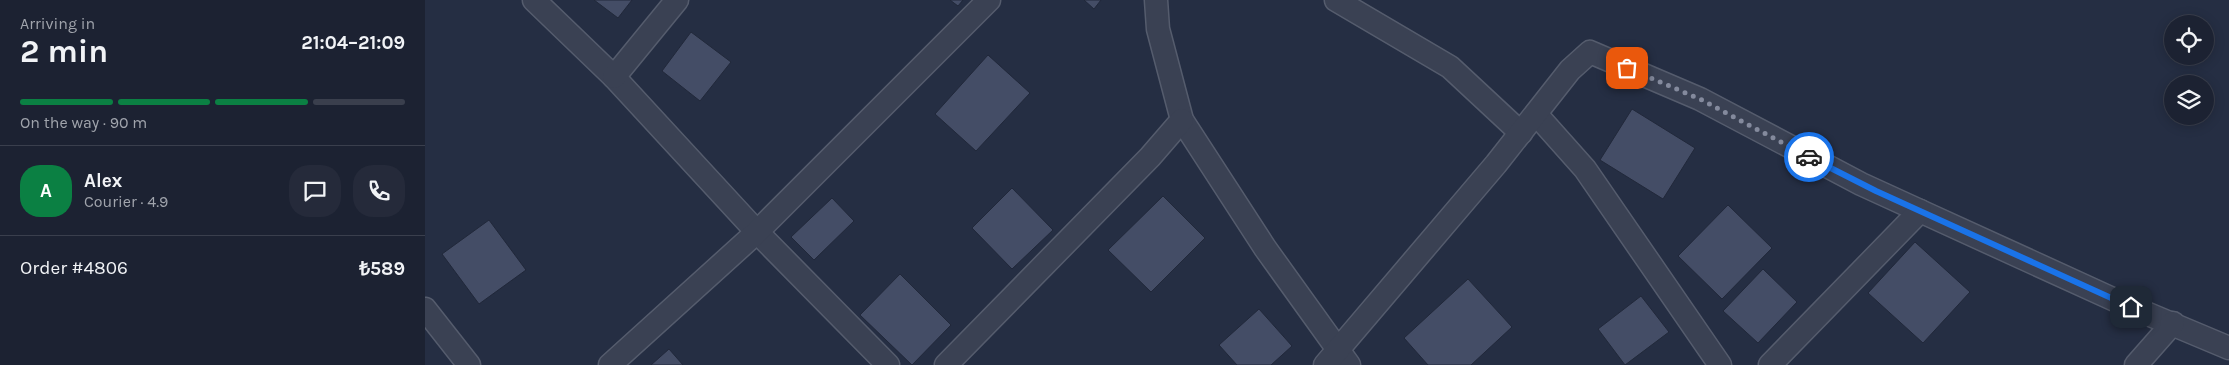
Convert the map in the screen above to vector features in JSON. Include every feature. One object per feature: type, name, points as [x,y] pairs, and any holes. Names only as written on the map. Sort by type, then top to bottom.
[{"type":"street","points":[[534,0],[614,77],[757,232],[888,365]]},
{"type":"street","points":[[614,77],[677,0]]},
{"type":"street","points":[[610,365],[757,232],[989,0]]},
{"type":"street","points":[[1155,0],[1158,29],[1182,120],[1337,361],[1521,134],[1570,70],[1590,52],[1700,99],[1861,184],[2117,302],[2229,348]]},
{"type":"street","points":[[1336,0],[1450,67],[1521,134]]},
{"type":"street","points":[[1536,114],[1585,169],[1720,365]]},
{"type":"street","points":[[946,365],[1149,157],[1182,120]]},
{"type":"street","points":[[1770,365],[1920,211]]},
{"type":"street","points":[[425,309],[469,365]]},
{"type":"street","points":[[2136,365],[2173,324]]},
{"type":"building","points":[[594,0],[632,0],[618,18]]},
{"type":"building","points":[[950,0],[963,0],[958,6]]},
{"type":"building","points":[[1084,0],[1101,0],[1094,9]]},
{"type":"building","points":[[691,32],[731,62],[700,101],[662,71]]},
{"type":"building","points":[[988,55],[1030,93],[976,151],[935,114]]},
{"type":"building","points":[[1632,109],[1695,148],[1663,199],[1600,160]]},
{"type":"building","points":[[1012,188],[1053,230],[1012,269],[972,228]]},
{"type":"building","points":[[1163,196],[1205,238],[1151,292],[1108,250]]},
{"type":"building","points":[[832,198],[854,221],[814,260],[791,237]]},
{"type":"building","points":[[1728,205],[1772,248],[1722,299],[1678,256]]},
{"type":"building","points":[[489,220],[526,270],[479,304],[442,254]]},
{"type":"building","points":[[1915,242],[1970,292],[1923,343],[1868,293]]},
{"type":"building","points":[[1763,269],[1797,302],[1758,343],[1723,311]]},
{"type":"building","points":[[900,274],[951,325],[912,365],[860,315]]},
{"type":"building","points":[[1468,279],[1512,327],[1471,365],[1428,365],[1404,338]]},
{"type":"building","points":[[1641,296],[1669,332],[1625,365],[1598,329]]},
{"type":"building","points":[[1259,309],[1292,346],[1271,365],[1237,365],[1219,345]]},
{"type":"building","points":[[669,349],[683,365],[651,365]]},
{"type":"way so far","points":[[1627,68],[1700,99],[1809,157]]},
{"type":"route","points":[[1809,157],[1876,191],[2131,307]]}]
